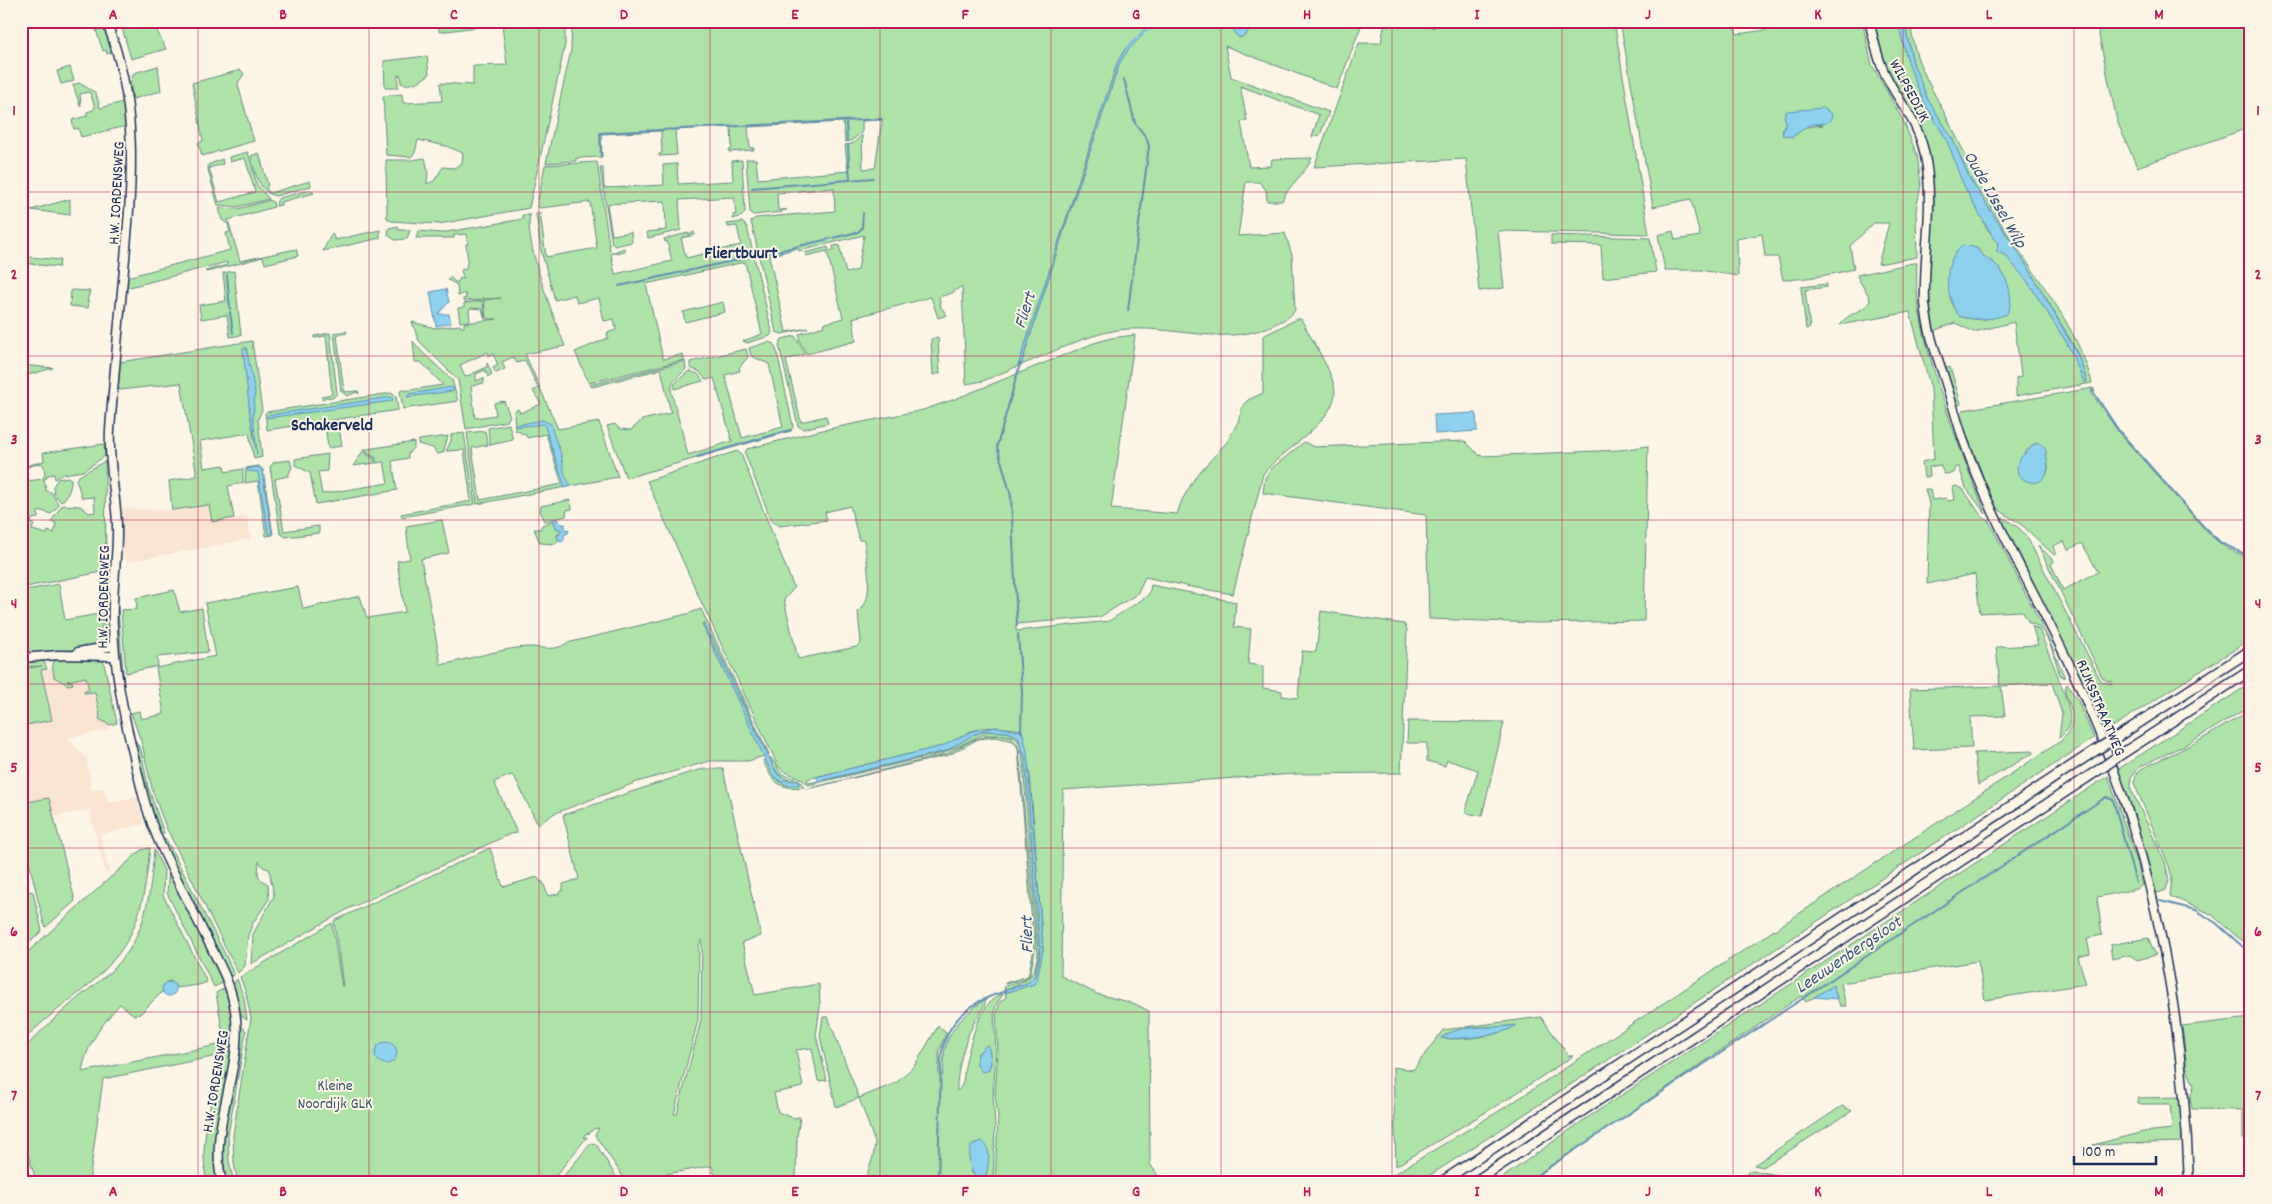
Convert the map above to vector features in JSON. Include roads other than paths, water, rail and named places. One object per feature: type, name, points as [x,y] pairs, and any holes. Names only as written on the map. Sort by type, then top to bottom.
[{"type":"highway","points":[[1440,1183],[2096,750],[2251,650]]},
{"type":"highway","points":[[1473,1183],[2251,670]]},
{"type":"main road","name":"H.W. IORDENSWEG","points":[[106,21],[117,52],[127,92],[133,154],[110,436],[117,530],[112,602],[114,656],[123,711],[150,820],[222,968],[235,1008],[237,1029],[236,1051],[219,1144],[219,1164],[222,1183]]},
{"type":"main road","name":"WILPSEDIJK","points":[[1869,21],[1884,72],[1913,119],[1924,149],[1929,179],[1927,261]]},
{"type":"main road","name":"RIJKSSTRAATWEG","points":[[1927,261],[1925,294],[1929,330],[1964,440],[2004,534],[2082,692],[2117,778],[2137,840],[2161,930],[2176,1010],[2184,1086],[2189,1183]]},
{"type":"main road","points":[[21,658],[59,655],[114,646]]},
{"type":"main road","points":[[59,655],[114,656]]},
{"type":"water","points":[[1153,21],[1157,21],[1128,50],[1120,62],[1021,365],[1018,366],[1118,61],[1126,48]]},
{"type":"water","points":[[1233,21],[1253,21],[1246,35],[1239,38],[1234,32]]},
{"type":"water","points":[[1898,21],[1904,21],[1913,63],[1928,100],[1952,138],[1970,179],[2029,269],[2078,355],[2087,382],[2084,382],[2067,343],[2028,282],[2005,255],[1997,252],[1998,243],[1967,192],[1947,141],[1928,110],[1917,85],[1906,54]]},
{"type":"water","points":[[1823,108],[1832,114],[1831,119],[1827,123],[1809,125],[1792,137],[1782,135],[1786,122],[1784,116],[1787,111]]},
{"type":"water","points":[[1964,245],[1977,248],[1981,254],[1992,261],[2001,271],[2007,282],[2010,295],[2007,314],[1995,318],[1971,319],[1959,316],[1954,308],[1948,289],[1949,269],[1957,252]]},
{"type":"water","points":[[446,289],[449,302],[438,314],[449,314],[451,323],[436,326],[430,292]]},
{"type":"water","points":[[246,347],[255,392],[253,416],[257,454],[250,415],[243,349]]},
{"type":"water","points":[[452,387],[453,391],[407,397],[409,394]]},
{"type":"water","points":[[391,397],[392,401],[267,418],[268,415]]},
{"type":"water","points":[[1476,413],[1477,431],[1435,434],[1434,415]]},
{"type":"water","points":[[543,420],[551,424],[561,455],[565,476],[572,486],[563,488],[564,484],[544,424],[515,427],[516,425]]},
{"type":"water","points":[[2039,443],[2046,450],[2048,468],[2046,474],[2039,481],[2029,482],[2018,474],[2018,463],[2021,457],[2033,445]]},
{"type":"water","points":[[258,467],[262,470],[271,535],[268,533],[258,472],[247,471],[247,469]]},
{"type":"water","points":[[557,519],[561,524],[565,524],[565,529],[569,530],[564,535],[562,542],[559,541],[557,536],[563,531],[556,528],[554,521]]},
{"type":"water","points":[[703,623],[776,772],[784,780],[799,781],[799,785],[786,785],[773,776]]},
{"type":"water","points":[[998,727],[1022,730],[1027,751],[1043,950],[1037,979],[1034,984],[1005,993],[1004,990],[1031,980],[1036,971],[1040,953],[1025,757],[1018,737],[1008,732],[985,731],[973,735],[946,751],[819,781],[816,777],[942,746],[972,731]]},
{"type":"water","points":[[166,982],[172,982],[176,989],[172,996],[166,996],[162,992],[162,986]]},
{"type":"water","points":[[1833,985],[1837,999],[1814,997],[1831,987]]},
{"type":"water","points":[[1516,1025],[1502,1032],[1469,1038],[1441,1038],[1449,1033],[1467,1028]]},
{"type":"water","points":[[386,1042],[394,1045],[397,1053],[394,1061],[386,1064],[378,1061],[375,1053],[378,1045]]},
{"type":"water","points":[[989,1045],[991,1063],[988,1071],[982,1072],[978,1065],[977,1057]]},
{"type":"water","points":[[982,1141],[989,1153],[985,1179],[983,1181],[978,1179],[972,1171],[969,1159],[973,1144]]},
{"type":"waterway","points":[[1124,79],[1135,123],[1146,137],[1149,146],[1128,310]]},
{"type":"waterway","points":[[601,156],[600,133],[882,119]]},
{"type":"waterway","points":[[846,121],[847,141]]},
{"type":"waterway","points":[[848,145],[850,179]]},
{"type":"waterway","points":[[752,188],[873,178]]},
{"type":"waterway","points":[[761,255],[858,232],[862,228],[863,213]]},
{"type":"waterway","points":[[619,286],[751,257]]},
{"type":"waterway","points":[[227,275],[230,309]]},
{"type":"waterway","points":[[230,312],[233,333]]},
{"type":"waterway","name":"Fliert","points":[[1017,626],[1011,496],[997,446],[1020,364]]},
{"type":"waterway","name":"Oude IJssel Wilp","points":[[2092,390],[2119,431],[2203,526],[2221,543],[2251,557]]},
{"type":"waterway","points":[[697,457],[790,430]]},
{"type":"waterway","name":"Fliert","points":[[1018,634],[1022,693],[1021,732]]},
{"type":"waterway","name":"Leeuwenbergsloot","points":[[1525,1183],[2106,797],[2113,800],[2136,883]]},
{"type":"waterway","name":"Leeuwenbergsloot","points":[[2160,901],[2196,910],[2216,923],[2251,954]]},
{"type":"waterway","name":"Fliert","points":[[938,1183],[941,1059],[943,1046],[948,1034],[962,1014],[982,1000],[1006,991]]},
{"type":"district","name":"Fliertbuurt","points":[[741,252]]},
{"type":"district","name":"Schakerveld","points":[[332,424]]},
{"type":"park label","name":"Kleine Noordijk GLK","points":[[335,1093]]}]
